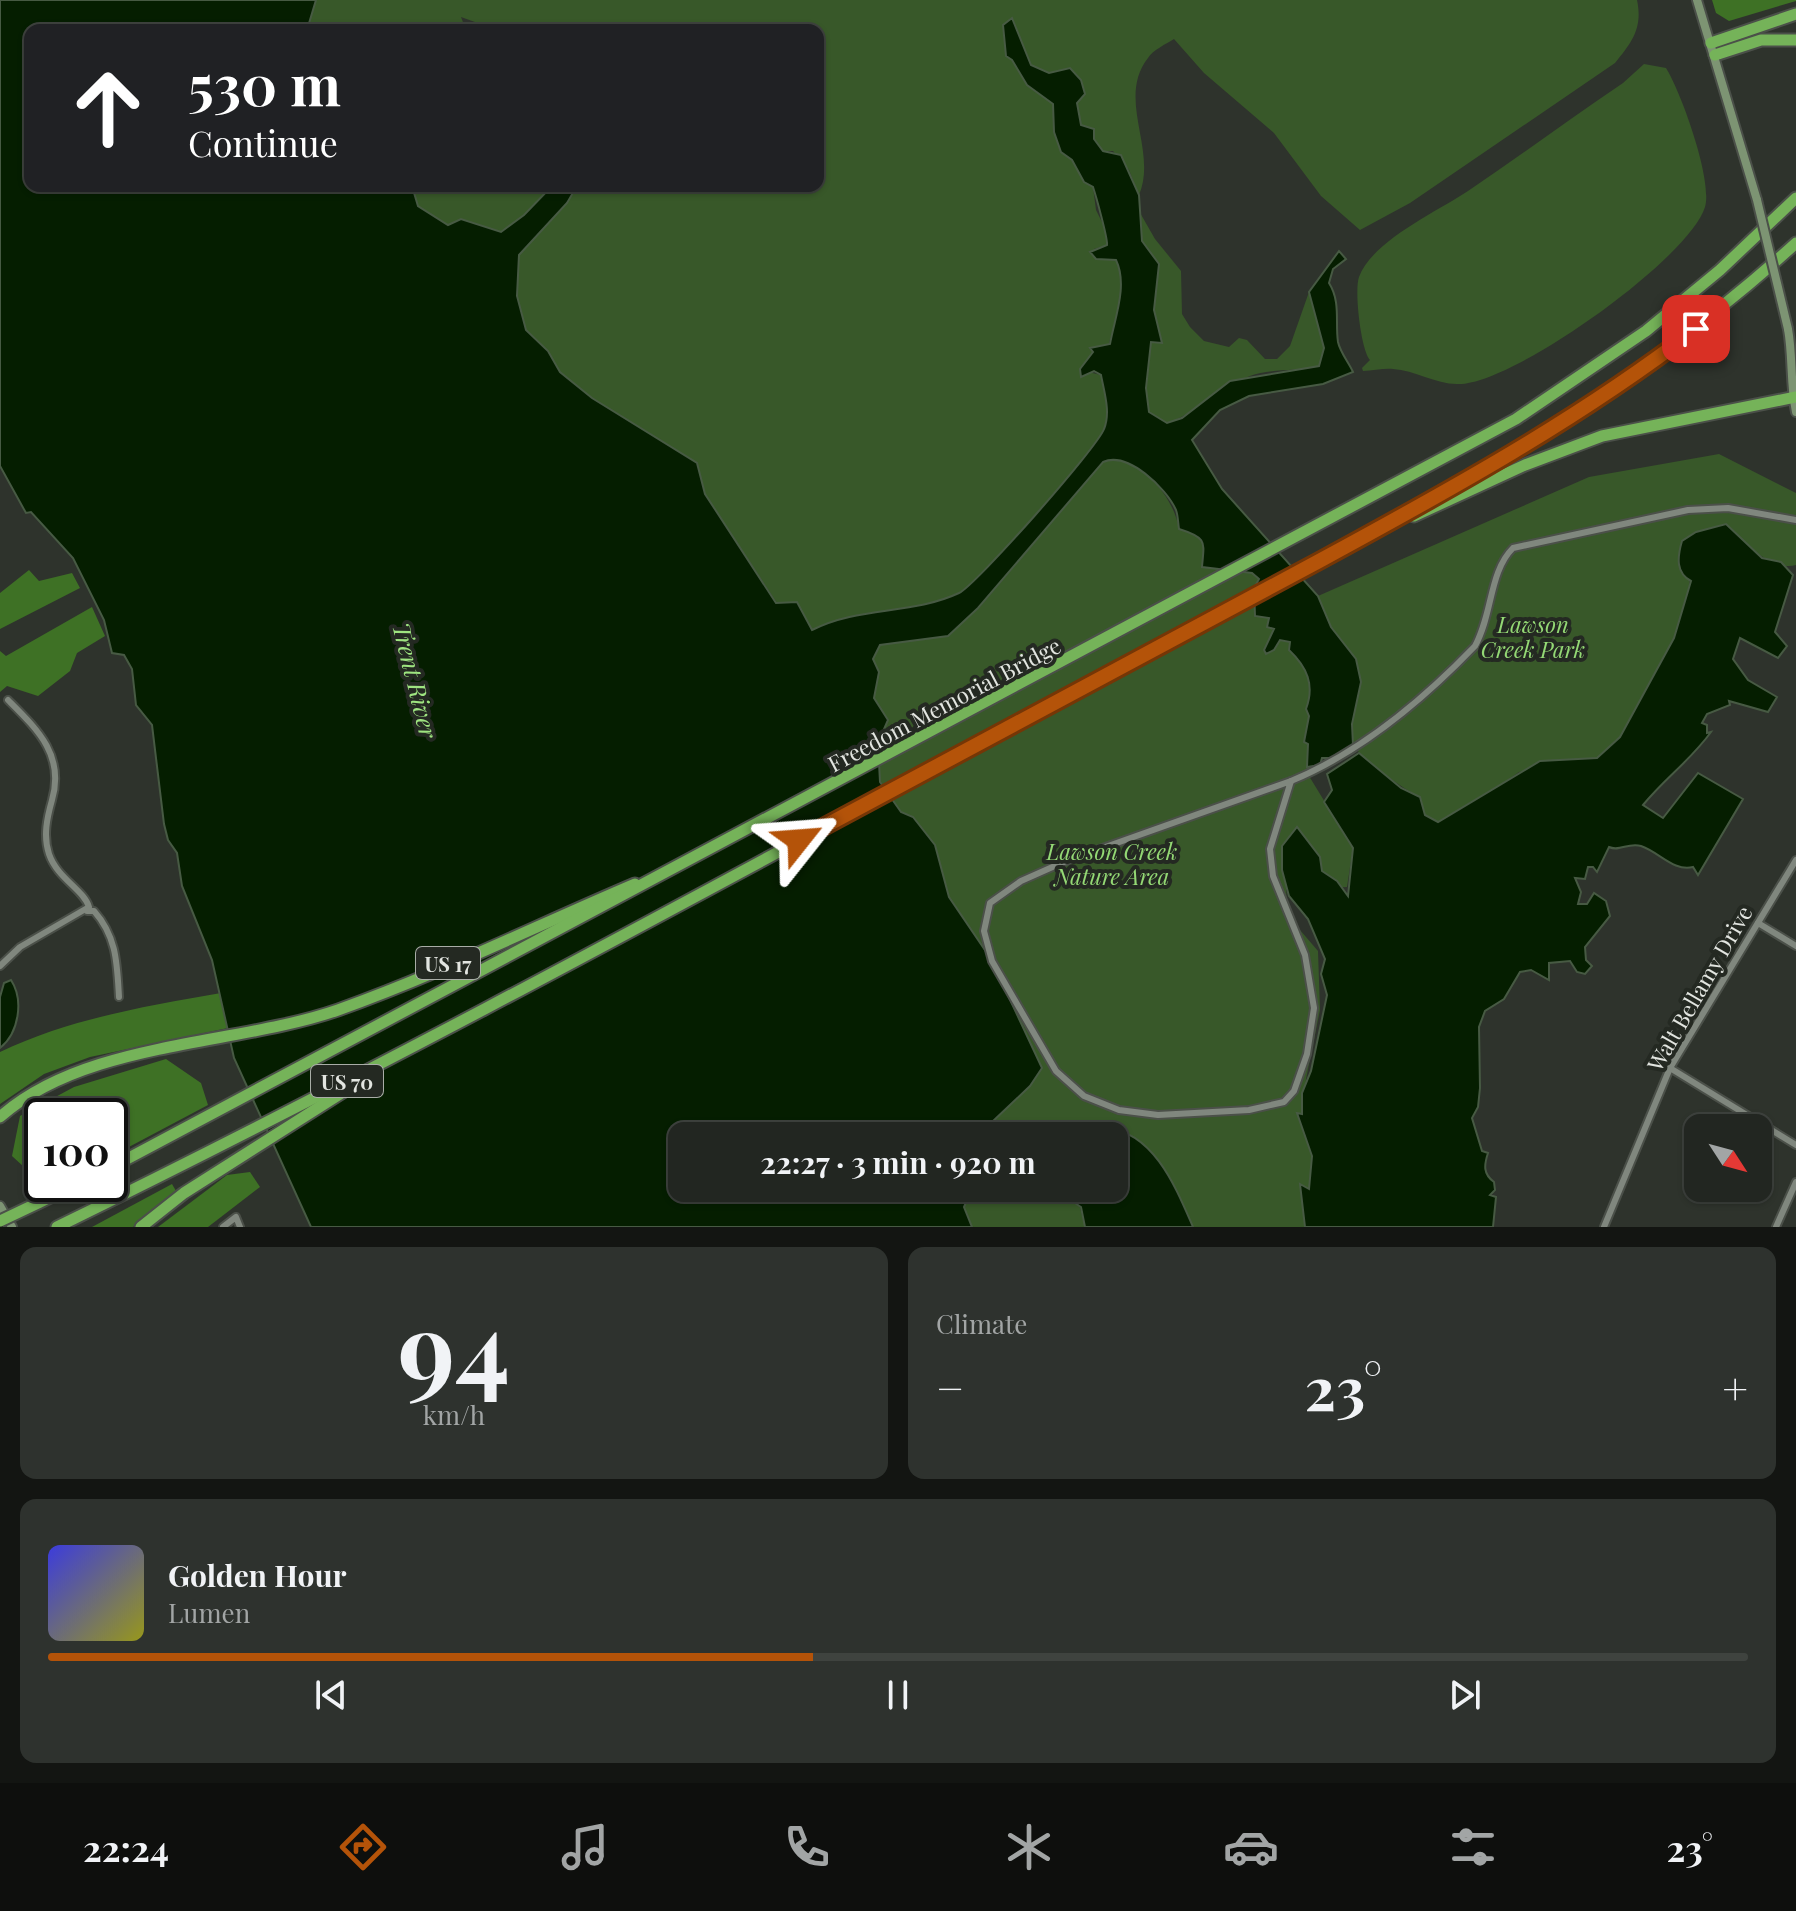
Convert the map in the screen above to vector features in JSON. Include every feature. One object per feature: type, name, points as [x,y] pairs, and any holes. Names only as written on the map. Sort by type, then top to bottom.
[{"type":"highway","points":[[1713,49],[1796,14]]},
{"type":"highway","points":[[1713,49],[1761,40],[1796,40]]},
{"type":"highway","name":"Freedom Memorial Bridge","points":[[128,1158],[1516,419],[1646,331],[1720,270],[1796,197]]},
{"type":"highway","name":"US 17","points":[[141,1227],[237,1158],[466,1021],[1345,548],[1507,456],[1599,399],[1711,317],[1796,243]]},
{"type":"highway","points":[[1345,548],[1525,465],[1602,436],[1795,397]]},
{"type":"highway","name":"US 17","points":[[0,1117],[27,1098],[67,1078],[182,1046],[269,1030],[341,1009],[705,853]]},
{"type":"highway","name":"US 70","points":[[57,1227],[466,1021]]},
{"type":"highway","points":[[0,1221],[40,1202]]},
{"type":"main road","points":[[1697,0],[1757,200],[1788,329],[1794,357],[1789,370],[1796,412]]},
{"type":"main road","points":[[0,1206],[12,1227]]},
{"type":"street","points":[[1291,781],[1275,825],[1271,856],[1273,876],[1305,955],[1314,1008],[1307,1054],[1294,1091],[1284,1102],[1249,1110],[1158,1115],[1119,1110],[1084,1096],[1056,1071],[989,954],[984,916],[990,903],[1002,891],[1091,852],[1291,781],[1359,744],[1468,654],[1485,628],[1502,559],[1513,548],[1688,510],[1728,508],[1796,520]]},
{"type":"street","points":[[8,700],[41,734],[51,751],[56,780],[46,829],[47,847],[62,878],[89,903],[87,911]]},
{"type":"street","name":"Walt Bellamy Drive","points":[[1604,1227],[1670,1068],[1796,860]]},
{"type":"street","points":[[0,966],[20,947],[87,911],[94,911],[106,925],[115,948],[119,997]]},
{"type":"street","points":[[1758,923],[1796,946]]},
{"type":"street","points":[[1670,1068],[1796,1145]]},
{"type":"street","points":[[1776,1227],[1796,1182]]},
{"type":"street","points":[[223,1227],[236,1217],[240,1227]]},
{"type":"green space","points":[[316,0],[1637,0],[1638,10],[1637,27],[1631,41],[1615,63],[1410,203],[1360,230],[1321,196],[1274,133],[1204,73],[1174,39],[1150,55],[1139,74],[1136,108],[1144,178],[1139,195],[1129,170],[1113,151],[1103,151],[1081,125],[1070,68],[1049,73],[1031,65],[1013,19],[1003,25],[1006,56],[1012,59],[1027,85],[1053,104],[1054,131],[1058,141],[1093,187],[1096,210],[1108,234],[1107,245],[1094,249],[1113,257],[1121,269],[1122,291],[1109,344],[1091,349],[1093,352],[1080,370],[1101,375],[1106,409],[1104,429],[1035,515],[959,594],[923,605],[848,617],[812,630],[797,602],[777,603],[705,494],[697,463],[592,398],[560,372],[548,351],[526,330],[517,296],[519,255],[573,192],[824,192],[824,24],[480,24],[461,17],[464,24],[309,24]]},
{"type":"green space","points":[[1712,0],[1796,1],[1729,21],[1716,13]]},
{"type":"green space","points":[[1644,64],[1666,68],[1694,136],[1706,194],[1705,207],[1692,230],[1667,257],[1596,315],[1518,364],[1484,379],[1451,384],[1401,370],[1363,371],[1362,368],[1370,360],[1361,333],[1358,284],[1366,264],[1377,251],[1623,83]]},
{"type":"green space","points":[[414,192],[546,192],[524,215],[501,232],[461,219],[448,225],[418,206]]},
{"type":"green space","points":[[1139,211],[1155,239],[1181,271],[1182,314],[1204,341],[1229,347],[1239,338],[1247,340],[1265,359],[1277,359],[1290,346],[1309,292],[1324,349],[1319,366],[1250,376],[1167,423],[1148,412],[1146,388],[1151,342],[1162,342],[1154,310],[1159,264],[1142,241]]},
{"type":"green space","name":"Lawson Creek Park","points":[[1719,454],[1796,493],[1796,565],[1787,566],[1768,560],[1726,524],[1690,579],[1687,600],[1674,638],[1620,737],[1597,758],[1519,772],[1476,802],[1438,822],[1425,816],[1420,797],[1382,772],[1355,748],[1350,726],[1356,659],[1331,627],[1318,596],[1589,477]]},
{"type":"green space","name":"Lawson Creek Nature Area","points":[[1114,457],[1126,461],[1157,484],[1171,506],[1179,529],[1200,538],[1202,567],[1252,573],[1260,579],[1262,617],[1269,618],[1277,646],[1280,640],[1290,642],[1290,650],[1308,677],[1310,692],[1306,709],[1309,716],[1304,741],[1308,743],[1309,776],[1353,848],[1347,887],[1330,888],[1298,876],[1286,889],[1288,916],[1318,951],[1320,1010],[1306,1079],[1303,1129],[1312,1156],[1309,1190],[1300,1185],[1305,1227],[1177,1227],[1128,1156],[1128,1122],[993,1122],[1011,1095],[880,782],[878,742],[888,720],[874,698],[879,672],[873,659],[879,645],[948,636],[979,608],[1103,462]]},
{"type":"green space","points":[[29,570],[39,581],[72,573],[80,588],[0,629],[0,593]]},
{"type":"green space","points":[[92,607],[105,636],[77,653],[70,671],[38,696],[7,686],[0,692],[0,651],[6,656]]},
{"type":"green space","points":[[221,993],[228,1028],[90,1057],[44,1074],[0,1104],[0,1052],[80,1022]]},
{"type":"green space","points":[[166,1059],[201,1083],[208,1105],[128,1147],[128,1098],[54,1098],[74,1087]]},
{"type":"green space","points":[[24,1114],[24,1167],[12,1156],[20,1116]]},
{"type":"green space","points":[[250,1172],[260,1187],[208,1227],[158,1227],[227,1175]]},
{"type":"green space","points":[[172,1184],[176,1191],[133,1227],[92,1227]]},
{"type":"green space","points":[[945,1202],[1080,1202],[1085,1227],[953,1227]]},
{"type":"water","name":"Trent River","points":[[0,0],[316,0],[309,24],[24,24],[24,192],[414,192],[418,206],[448,225],[461,219],[501,232],[524,215],[546,192],[573,192],[519,255],[517,296],[526,330],[548,351],[560,372],[592,398],[697,463],[705,494],[776,603],[797,602],[812,630],[848,617],[923,605],[959,593],[1035,516],[1081,462],[1104,429],[1107,409],[1101,375],[1094,371],[1081,377],[1080,369],[1093,352],[1090,348],[1110,344],[1121,280],[1116,260],[1096,259],[1090,252],[1107,245],[1102,217],[1093,187],[1084,182],[1072,160],[1061,152],[1054,132],[1053,104],[1027,85],[1012,60],[1006,56],[1003,25],[1012,18],[1031,65],[1049,73],[1070,68],[1081,80],[1085,94],[1077,103],[1081,125],[1094,129],[1094,139],[1103,151],[1121,155],[1139,195],[1142,241],[1159,264],[1154,310],[1162,343],[1151,342],[1146,388],[1149,412],[1167,423],[1182,418],[1230,381],[1319,366],[1324,348],[1309,292],[1339,251],[1346,259],[1333,269],[1329,283],[1336,305],[1338,342],[1353,372],[1323,384],[1249,396],[1220,410],[1192,440],[1222,489],[1318,596],[1331,627],[1356,659],[1361,682],[1352,724],[1353,745],[1332,758],[1322,758],[1320,765],[1307,767],[1308,744],[1304,742],[1309,716],[1306,709],[1310,692],[1308,677],[1289,650],[1290,642],[1280,640],[1274,650],[1266,654],[1264,650],[1274,629],[1267,627],[1269,618],[1255,616],[1254,588],[1259,579],[1252,573],[1202,567],[1200,538],[1179,529],[1176,510],[1155,482],[1124,462],[1103,462],[978,608],[948,636],[880,645],[873,659],[879,672],[874,698],[888,720],[878,743],[880,782],[901,812],[913,817],[935,845],[949,897],[991,959],[1042,1068],[1030,1086],[992,1122],[668,1122],[668,1202],[966,1202],[964,1207],[972,1227],[311,1227],[234,1058],[212,960],[182,886],[177,853],[168,840],[152,725],[136,705],[132,669],[124,655],[112,653],[104,620],[73,558],[31,512],[26,513],[0,466]]},
{"type":"water","points":[[1726,524],[1762,558],[1781,562],[1793,575],[1775,632],[1787,646],[1778,658],[1740,638],[1733,659],[1748,680],[1777,697],[1768,712],[1729,701],[1730,705],[1707,714],[1702,723],[1707,725],[1707,733],[1711,732],[1643,805],[1663,818],[1698,773],[1743,799],[1698,875],[1693,867],[1679,867],[1641,846],[1609,847],[1597,872],[1593,867],[1588,867],[1585,879],[1575,878],[1581,892],[1578,904],[1587,904],[1594,893],[1606,901],[1610,916],[1585,947],[1586,960],[1592,966],[1585,974],[1577,972],[1570,961],[1549,963],[1549,980],[1531,970],[1520,972],[1504,999],[1485,1011],[1479,1027],[1478,1107],[1472,1118],[1482,1151],[1488,1153],[1486,1172],[1494,1182],[1495,1190],[1490,1195],[1496,1197],[1493,1227],[1305,1227],[1300,1184],[1309,1189],[1312,1156],[1297,1113],[1302,1114],[1302,1093],[1311,1071],[1327,995],[1321,974],[1325,959],[1308,919],[1289,896],[1282,870],[1282,846],[1297,827],[1320,857],[1322,871],[1337,881],[1348,896],[1353,848],[1324,802],[1332,790],[1327,774],[1359,753],[1401,788],[1420,797],[1425,815],[1438,822],[1540,761],[1597,758],[1620,737],[1674,638],[1691,581],[1683,574],[1679,564],[1682,541],[1696,532]]},
{"type":"water","points":[[11,980],[17,997],[18,1016],[12,1034],[0,1048],[0,997],[4,983]]},
{"type":"water","points":[[1128,1135],[1150,1151],[1161,1164],[1193,1227],[1085,1227],[1081,1207],[1074,1202],[1128,1202]]},
{"type":"route","points":[[799,840],[1273,588],[1507,456],[1586,408],[1696,329]]}]
